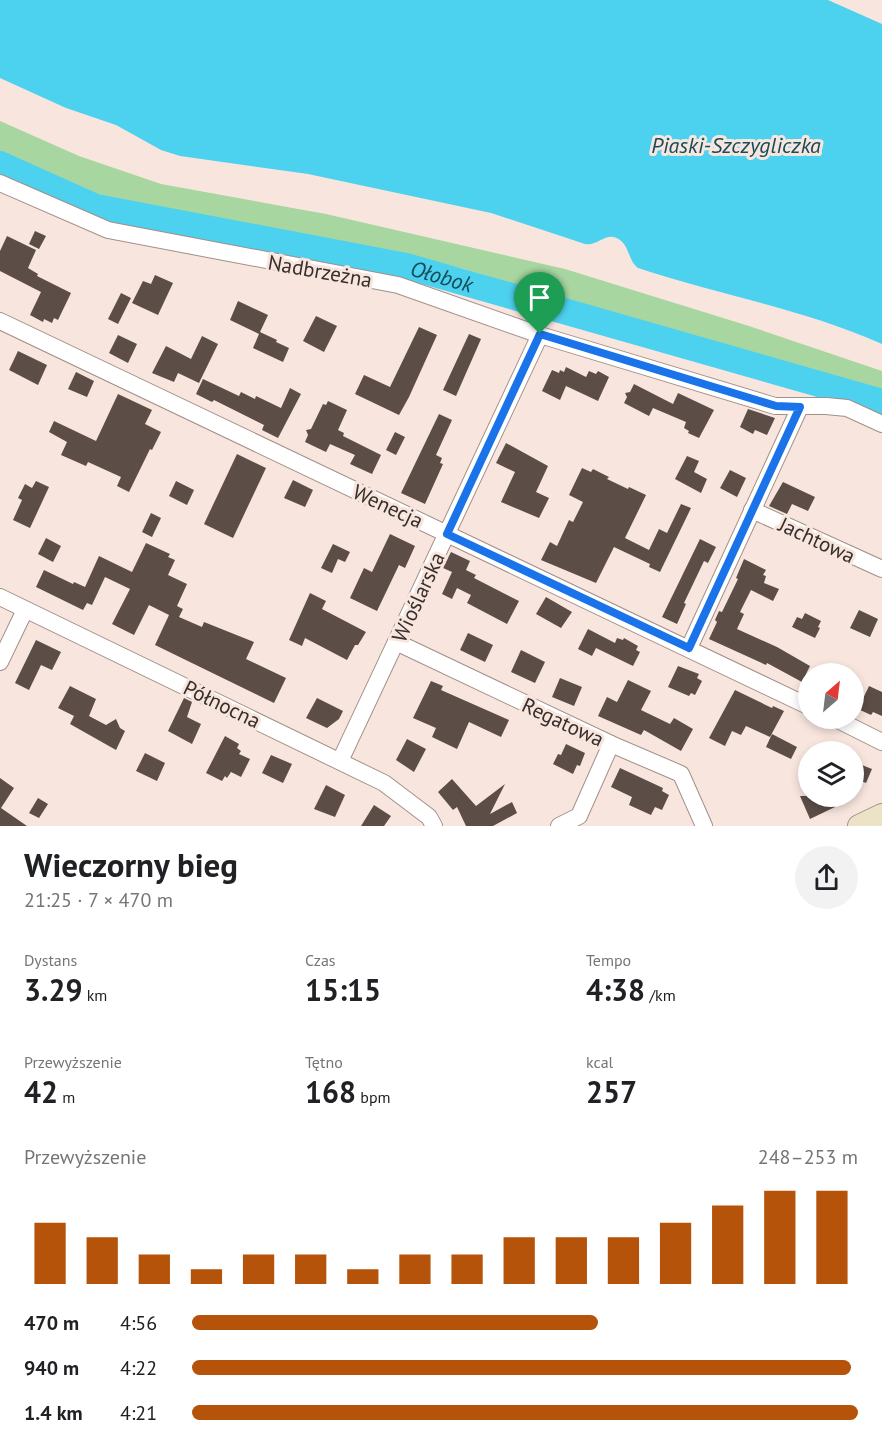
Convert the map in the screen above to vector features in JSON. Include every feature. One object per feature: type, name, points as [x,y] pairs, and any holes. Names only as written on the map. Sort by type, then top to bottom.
[{"type":"street","name":"Nadbrzeżna","points":[[0,183],[108,231],[398,285],[540,334],[776,406],[847,408],[882,424]]},
{"type":"street","name":"Wenecja","points":[[0,321],[798,701]]},
{"type":"street","name":"Wioślarska","points":[[340,761],[540,334]]},
{"type":"street","points":[[689,648],[800,407]]},
{"type":"street","name":"Jachtowa","points":[[752,510],[882,569]]},
{"type":"street","name":"Północna","points":[[0,597],[384,783],[429,817],[434,826]]},
{"type":"street","points":[[0,662],[25,609]]},
{"type":"street","name":"Regatowa","points":[[396,642],[611,744],[681,774],[704,826]]},
{"type":"street","points":[[856,729],[882,742]]},
{"type":"street","points":[[559,826],[579,816],[611,744]]},
{"type":"street","points":[[860,826],[882,815]]},
{"type":"green space","points":[[0,121],[79,156],[161,184],[326,214],[565,269],[749,326],[882,371],[882,394],[461,268],[406,255],[223,226],[99,200],[0,155]]},
{"type":"water","name":"Piaski-Szczygliczka","points":[[0,0],[828,0],[882,24],[882,344],[822,321],[638,268],[626,247],[615,237],[585,244],[491,213],[308,174],[180,156],[161,150],[116,125],[66,108],[0,78]]},
{"type":"building","points":[[35,231],[46,236],[39,249],[29,244]]},
{"type":"building","points":[[7,236],[36,250],[28,268],[38,274],[37,276],[71,293],[58,320],[54,318],[52,323],[44,319],[43,322],[30,315],[41,292],[0,271],[0,251]]},
{"type":"building","points":[[155,275],[173,283],[158,315],[132,303],[143,281],[151,284]]},
{"type":"building","points":[[121,293],[131,298],[118,324],[108,319]]},
{"type":"building","points":[[238,301],[268,315],[260,332],[289,348],[283,362],[253,348],[259,334],[230,320]]},
{"type":"building","points":[[316,316],[337,326],[324,352],[303,341]]},
{"type":"building","points":[[419,327],[437,335],[399,415],[355,394],[364,375],[390,387]]},
{"type":"building","points":[[469,334],[481,339],[456,396],[443,390]]},
{"type":"building","points":[[118,335],[137,344],[128,363],[109,353]]},
{"type":"building","points":[[202,336],[218,344],[199,383],[178,373],[174,382],[152,373],[166,346],[191,359]]},
{"type":"building","points":[[18,351],[47,365],[38,385],[9,370]]},
{"type":"building","points":[[566,367],[586,377],[589,371],[596,374],[598,371],[609,377],[598,401],[566,386],[560,400],[542,391],[552,370],[559,373],[560,370],[564,372]]},
{"type":"building","points":[[76,372],[94,381],[87,397],[68,389]]},
{"type":"building","points":[[203,379],[239,396],[241,392],[255,399],[256,396],[281,408],[290,388],[301,394],[278,438],[262,430],[264,425],[214,400],[212,402],[196,394]]},
{"type":"building","points":[[634,384],[673,404],[678,393],[714,410],[699,438],[688,433],[689,431],[684,428],[686,422],[653,408],[649,416],[624,403],[627,397],[625,393],[630,392]]},
{"type":"building","points":[[118,394],[152,410],[145,424],[161,432],[129,492],[117,486],[121,477],[88,462],[86,466],[61,455],[67,442],[49,432],[54,421],[96,441]]},
{"type":"building","points":[[328,401],[347,410],[338,430],[344,433],[343,436],[381,455],[372,474],[350,464],[355,455],[330,444],[326,452],[305,442],[308,435],[306,430],[311,429],[323,404],[326,405]]},
{"type":"building","points":[[748,409],[775,418],[767,435],[755,430],[753,434],[740,427]]},
{"type":"building","points":[[439,414],[452,420],[436,455],[442,458],[440,463],[443,464],[425,504],[401,493]]},
{"type":"building","points":[[395,432],[405,437],[396,455],[386,450]]},
{"type":"building","points":[[506,443],[548,466],[536,492],[549,498],[539,518],[501,502],[515,472],[496,463]]},
{"type":"building","points":[[237,454],[266,468],[233,538],[204,524]]},
{"type":"building","points":[[687,456],[699,461],[694,472],[707,479],[701,493],[675,479]]},
{"type":"building","points":[[582,468],[591,472],[593,469],[609,477],[607,479],[646,495],[625,538],[649,550],[659,529],[667,533],[681,504],[691,508],[660,572],[649,567],[650,564],[614,547],[596,583],[541,560],[550,542],[557,546],[569,520],[573,522],[583,502],[569,495]]},
{"type":"building","points":[[730,470],[746,478],[737,497],[720,488]]},
{"type":"building","points":[[293,480],[313,490],[305,507],[284,498]]},
{"type":"building","points":[[36,481],[49,487],[30,528],[13,520],[22,500],[18,498],[25,484],[32,488]]},
{"type":"building","points":[[176,481],[194,490],[187,505],[169,496]]},
{"type":"building","points":[[783,482],[815,497],[808,511],[792,504],[787,514],[769,506]]},
{"type":"building","points":[[151,513],[161,518],[152,537],[142,532]]},
{"type":"building","points":[[390,534],[415,546],[405,568],[399,565],[377,611],[350,598],[364,568],[372,572]]},
{"type":"building","points":[[46,538],[61,546],[53,562],[38,554]]},
{"type":"building","points":[[700,539],[716,547],[708,563],[704,561],[684,603],[686,604],[677,624],[662,617]]},
{"type":"building","points":[[146,543],[170,554],[168,557],[175,560],[168,575],[187,584],[177,606],[183,609],[179,617],[202,627],[204,622],[254,642],[246,659],[286,678],[274,703],[155,645],[169,615],[149,605],[134,635],[112,624],[130,589],[105,577],[92,605],[87,603],[83,610],[36,587],[44,570],[73,584],[74,582],[85,587],[99,556],[132,572]]},
{"type":"building","points":[[333,544],[350,552],[345,562],[338,559],[332,573],[321,568]]},
{"type":"building","points":[[451,552],[470,561],[466,570],[476,575],[474,578],[519,601],[507,624],[467,603],[471,595],[457,588],[452,599],[442,594],[452,572],[443,568]]},
{"type":"building","points":[[744,559],[766,570],[763,575],[766,576],[764,583],[779,589],[773,601],[751,590],[740,612],[744,614],[737,629],[777,647],[805,663],[798,663],[798,680],[767,663],[766,665],[709,639],[717,622],[715,620],[719,611],[722,612],[738,579],[736,578]]},
{"type":"building","points":[[310,593],[326,601],[322,609],[366,632],[358,645],[355,645],[347,660],[305,638],[302,646],[289,640]]},
{"type":"building","points":[[546,597],[572,612],[561,628],[536,614]]},
{"type":"building","points":[[859,610],[878,619],[870,637],[850,628]]},
{"type":"building","points":[[805,613],[821,621],[815,638],[792,627],[797,617],[802,619]]},
{"type":"building","points":[[588,629],[615,643],[617,638],[623,640],[624,638],[638,646],[636,650],[640,652],[633,666],[596,648],[592,656],[578,649]]},
{"type":"building","points":[[468,633],[493,645],[485,662],[460,650]]},
{"type":"building","points":[[36,640],[61,652],[52,670],[41,665],[29,690],[15,683]]},
{"type":"building","points":[[521,650],[545,662],[535,683],[511,672]]},
{"type":"building","points":[[678,666],[699,674],[697,678],[702,681],[695,695],[691,693],[689,696],[668,687]]},
{"type":"building","points":[[560,678],[582,687],[574,706],[552,697]]},
{"type":"building","points":[[628,680],[651,691],[641,710],[670,724],[674,718],[693,729],[681,751],[644,730],[641,735],[598,716],[607,697],[617,702]]},
{"type":"building","points":[[431,681],[443,686],[441,690],[509,720],[501,737],[469,722],[457,749],[432,737],[436,728],[413,718]]},
{"type":"building","points":[[70,686],[96,699],[89,716],[106,725],[116,719],[120,728],[125,731],[116,750],[70,724],[74,716],[58,708]]},
{"type":"building","points":[[869,686],[882,692],[882,716],[873,712],[871,715],[864,712],[864,696]]},
{"type":"building","points":[[735,690],[772,708],[773,706],[784,711],[770,737],[746,726],[741,735],[732,731],[725,746],[709,738]]},
{"type":"building","points":[[184,698],[192,702],[187,717],[201,724],[192,744],[168,731]]},
{"type":"building","points":[[317,698],[343,711],[339,719],[327,728],[306,718]]},
{"type":"building","points":[[772,734],[797,747],[791,759],[766,747]]},
{"type":"building","points":[[225,736],[239,744],[237,748],[241,751],[239,754],[250,759],[241,777],[231,772],[222,781],[206,773]]},
{"type":"building","points":[[407,739],[426,749],[414,772],[396,760]]},
{"type":"building","points":[[566,744],[585,753],[580,766],[577,765],[573,774],[553,764],[558,754],[561,755]]},
{"type":"building","points":[[145,753],[165,763],[157,781],[136,771]]},
{"type":"building","points":[[271,755],[292,764],[283,783],[262,773]]},
{"type":"building","points":[[864,766],[872,769],[866,783],[864,782]]},
{"type":"building","points":[[620,768],[663,788],[662,791],[669,795],[662,810],[655,807],[651,815],[629,805],[632,797],[611,787]]},
{"type":"building","points":[[0,778],[14,788],[1,808],[27,826],[0,826]]},
{"type":"building","points":[[452,779],[476,806],[505,784],[490,814],[512,802],[517,813],[493,826],[466,826],[457,807],[453,810],[438,792]]},
{"type":"building","points":[[326,785],[345,795],[335,817],[314,809]]},
{"type":"building","points":[[38,798],[48,804],[39,818],[29,813]]},
{"type":"building","points":[[374,805],[391,816],[384,826],[361,826]]},
{"type":"building","points":[[805,807],[835,807],[810,819]]},
{"type":"waterway","name":"Ołobok","points":[[0,164],[96,207],[406,266],[882,402]]},
{"type":"route","points":[[540,334],[776,406],[800,407],[689,648],[447,534],[540,334]]}]
